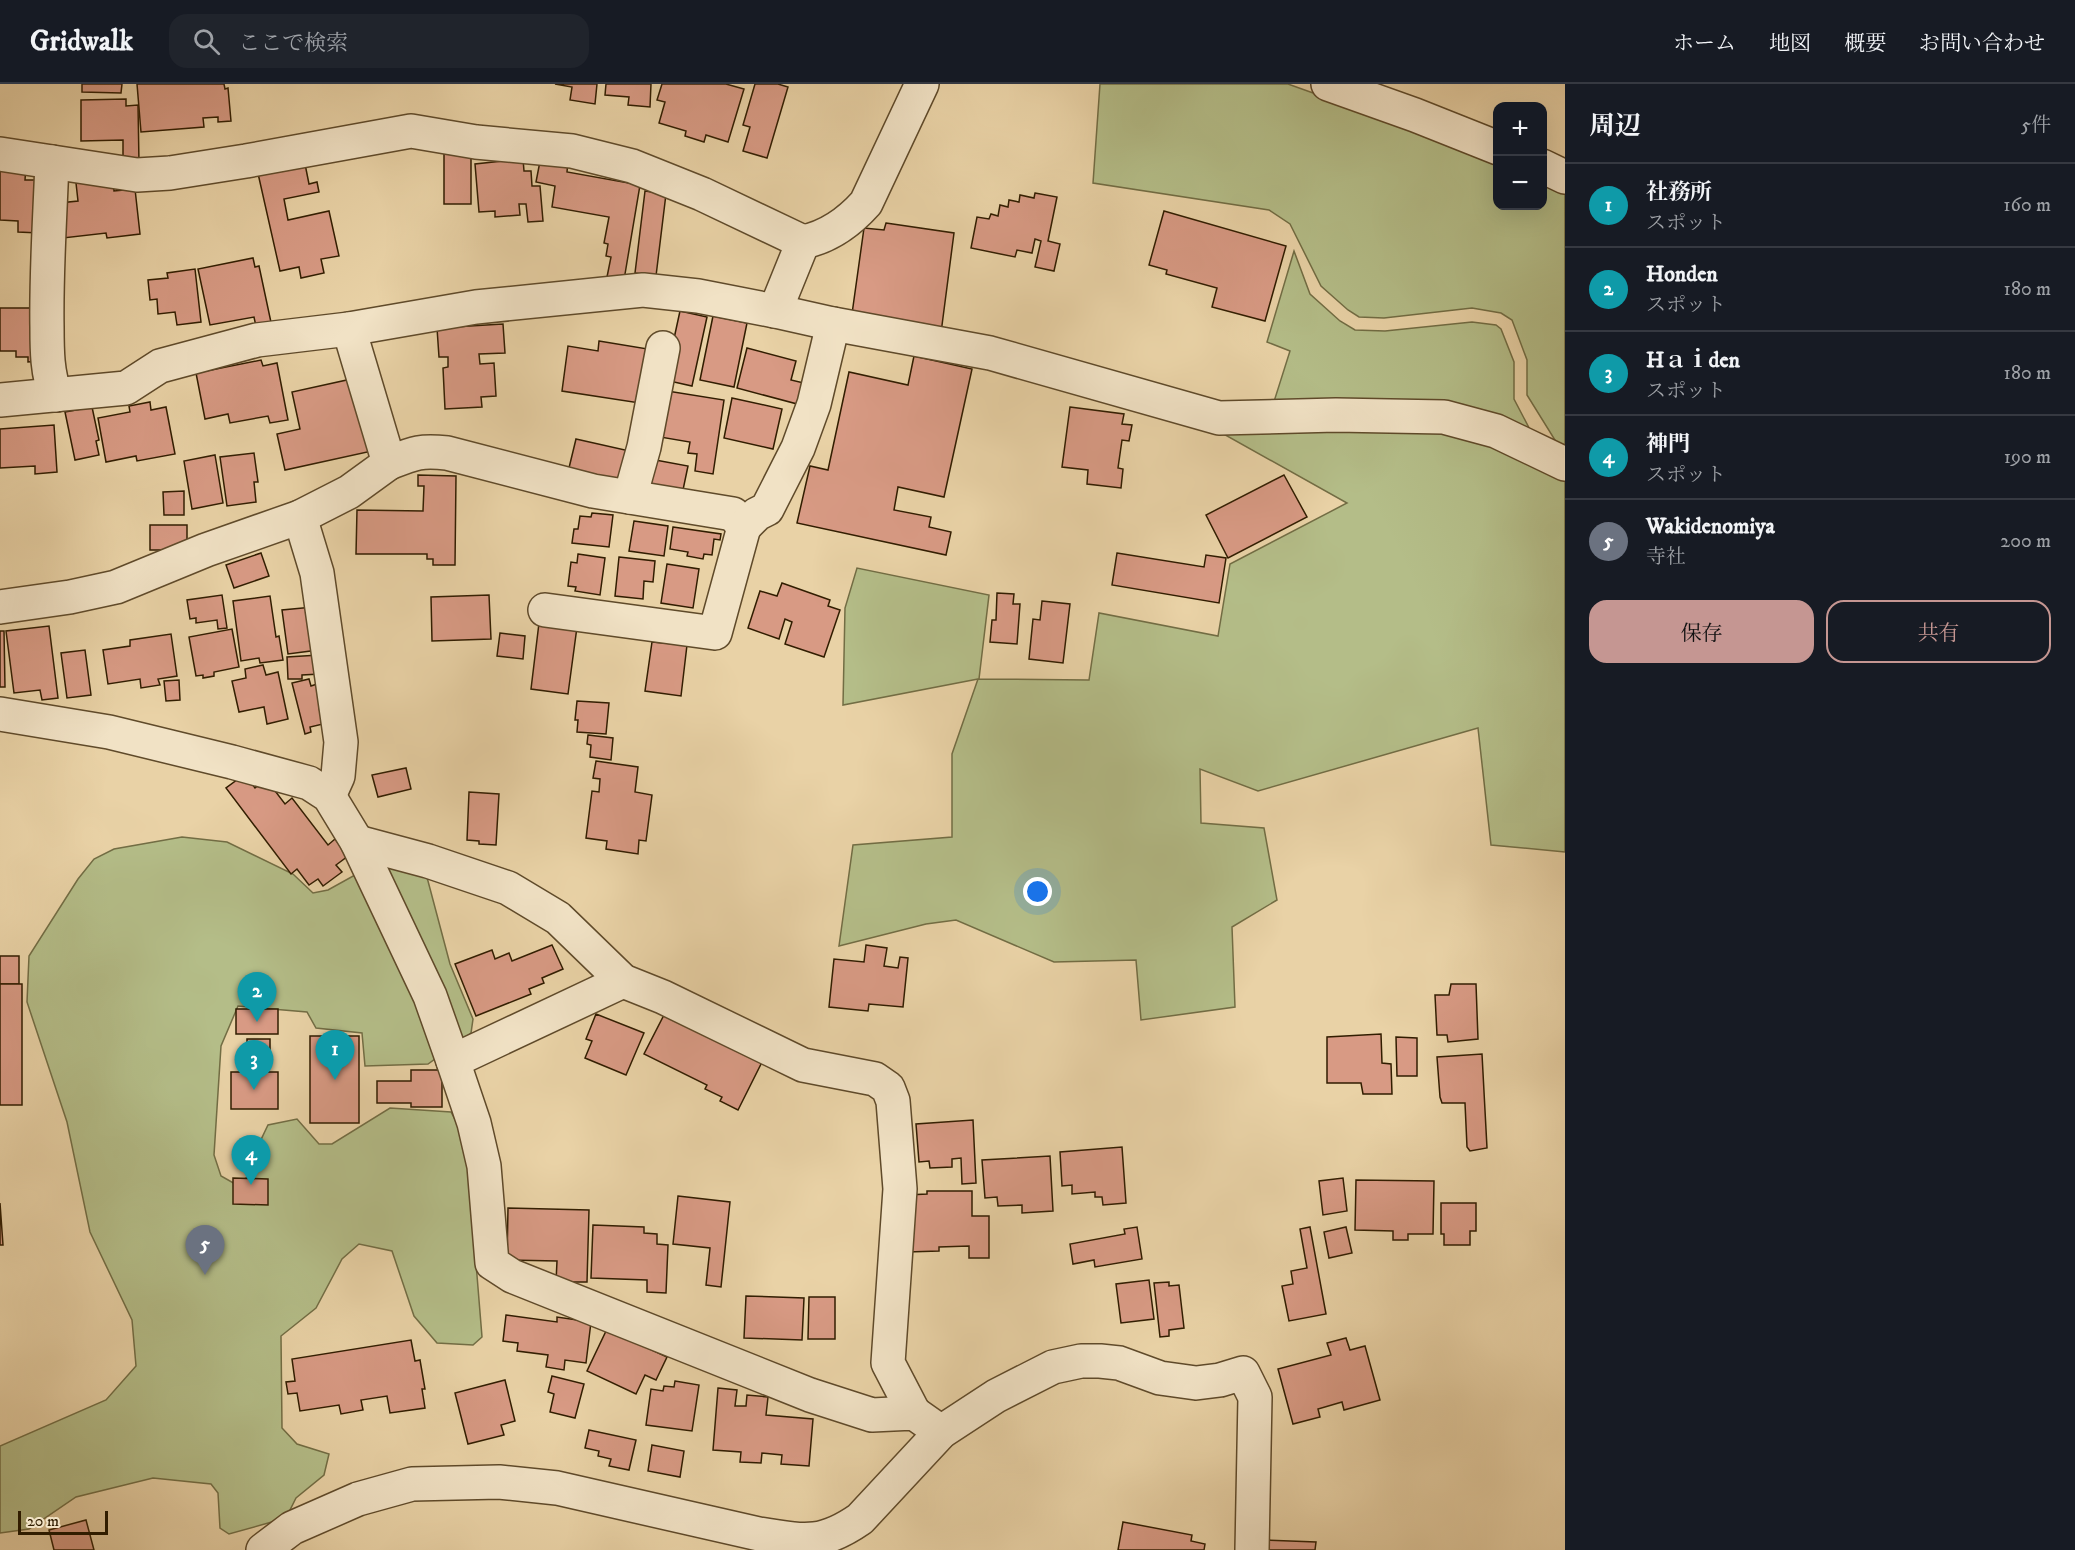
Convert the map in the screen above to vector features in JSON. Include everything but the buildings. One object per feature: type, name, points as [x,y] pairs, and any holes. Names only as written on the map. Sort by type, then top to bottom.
[{"type":"street","points":[[0,154],[137,175],[170,173],[411,130],[476,142],[572,151],[632,166],[702,194],[803,242],[818,239],[853,219],[867,203],[922,84]]},
{"type":"street","points":[[1328,84],[1493,146]]},
{"type":"street","points":[[52,162],[46,303],[47,350],[52,387],[56,395]]},
{"type":"street","points":[[1547,168],[1565,177]]},
{"type":"street","points":[[775,311],[803,242]]},
{"type":"street","points":[[0,400],[126,388],[160,366],[256,340],[350,329],[476,307],[643,290],[698,296],[990,353],[1219,418],[1336,415],[1444,417],[1496,431],[1565,465]]},
{"type":"street","points":[[545,610],[715,633],[744,527],[757,513],[767,509],[798,448],[814,404],[833,324]]},
{"type":"street","points":[[350,329],[389,463]]},
{"type":"street","points":[[630,497],[644,447],[663,348]]},
{"type":"street","points":[[0,607],[70,597],[116,587],[206,550],[300,517],[350,492],[389,463],[426,450],[447,453],[593,491],[733,514],[744,527]]},
{"type":"street","points":[[300,517],[317,573],[341,742],[338,776],[329,796]]},
{"type":"street","points":[[0,714],[109,732],[232,762],[309,783],[329,796],[357,842],[430,996],[453,1061],[474,1123],[484,1166],[492,1263],[512,1276],[810,1395],[872,1415],[914,1413]]},
{"type":"street","points":[[357,842],[428,861],[508,888],[558,918],[623,981],[663,997],[803,1065],[876,1079],[888,1088],[894,1101],[900,1189],[888,1363],[914,1413],[941,1432]]},
{"type":"street","points":[[453,1061],[623,981]]},
{"type":"street","points":[[263,1550],[292,1528],[358,1499],[412,1484],[499,1482],[557,1488],[759,1534],[792,1539],[824,1539],[845,1530],[860,1519],[941,1432],[996,1396],[1053,1367],[1067,1363],[1100,1361],[1119,1363],[1160,1378],[1187,1382],[1220,1380],[1243,1373],[1255,1397],[1251,1550]]},
{"type":"green space","points":[[1100,84],[1288,84],[1493,160],[1493,210],[1547,210],[1547,182],[1565,192],[1565,450],[1558,445],[1527,395],[1527,360],[1512,320],[1501,313],[1472,308],[1384,318],[1359,317],[1321,286],[1290,224],[1269,210],[1093,183]]},
{"type":"green space","points":[[1294,251],[1310,294],[1340,321],[1355,330],[1385,331],[1472,322],[1496,325],[1501,329],[1514,362],[1514,399],[1538,445],[1271,411],[1290,351],[1267,342]]},
{"type":"green space","points":[[1443,426],[1565,475],[1565,852],[1491,845],[1478,728],[1258,791],[1200,769],[1201,823],[1264,828],[1277,900],[1232,927],[1235,1007],[1141,1020],[1136,960],[1054,962],[956,920],[926,924],[839,946],[853,845],[952,837],[952,754],[978,679],[843,705],[845,608],[857,568],[989,595],[979,679],[1089,680],[1099,613],[1218,636],[1230,564],[1347,503],[1211,427]]},
{"type":"green space","points":[[182,837],[227,842],[293,874],[313,893],[328,890],[382,860],[424,866],[450,964],[473,1019],[471,1033],[428,1064],[365,1066],[362,1033],[316,1028],[307,1012],[238,1006],[221,1046],[214,1155],[221,1176],[237,1185],[259,1168],[258,1146],[268,1125],[297,1119],[319,1144],[332,1144],[390,1108],[451,1112],[466,1140],[482,1337],[473,1345],[437,1343],[414,1316],[392,1251],[359,1244],[342,1259],[316,1308],[281,1336],[282,1428],[297,1444],[329,1454],[324,1475],[296,1498],[286,1518],[229,1534],[220,1528],[218,1493],[211,1484],[153,1478],[76,1497],[29,1529],[0,1533],[0,1446],[106,1400],[136,1366],[132,1320],[90,1232],[67,1122],[27,1002],[29,956],[78,879],[94,859],[114,849]]},
{"type":"place","name":"Honden","points":[[257,1022]]},
{"type":"place","name":"社務所","points":[[335,1080]]},
{"type":"place","name":"Hａｉden","points":[[254,1090]]},
{"type":"place","name":"神門","points":[[251,1185]]},
{"type":"place","name":"Wakidenomiya","points":[[205,1275]]}]
